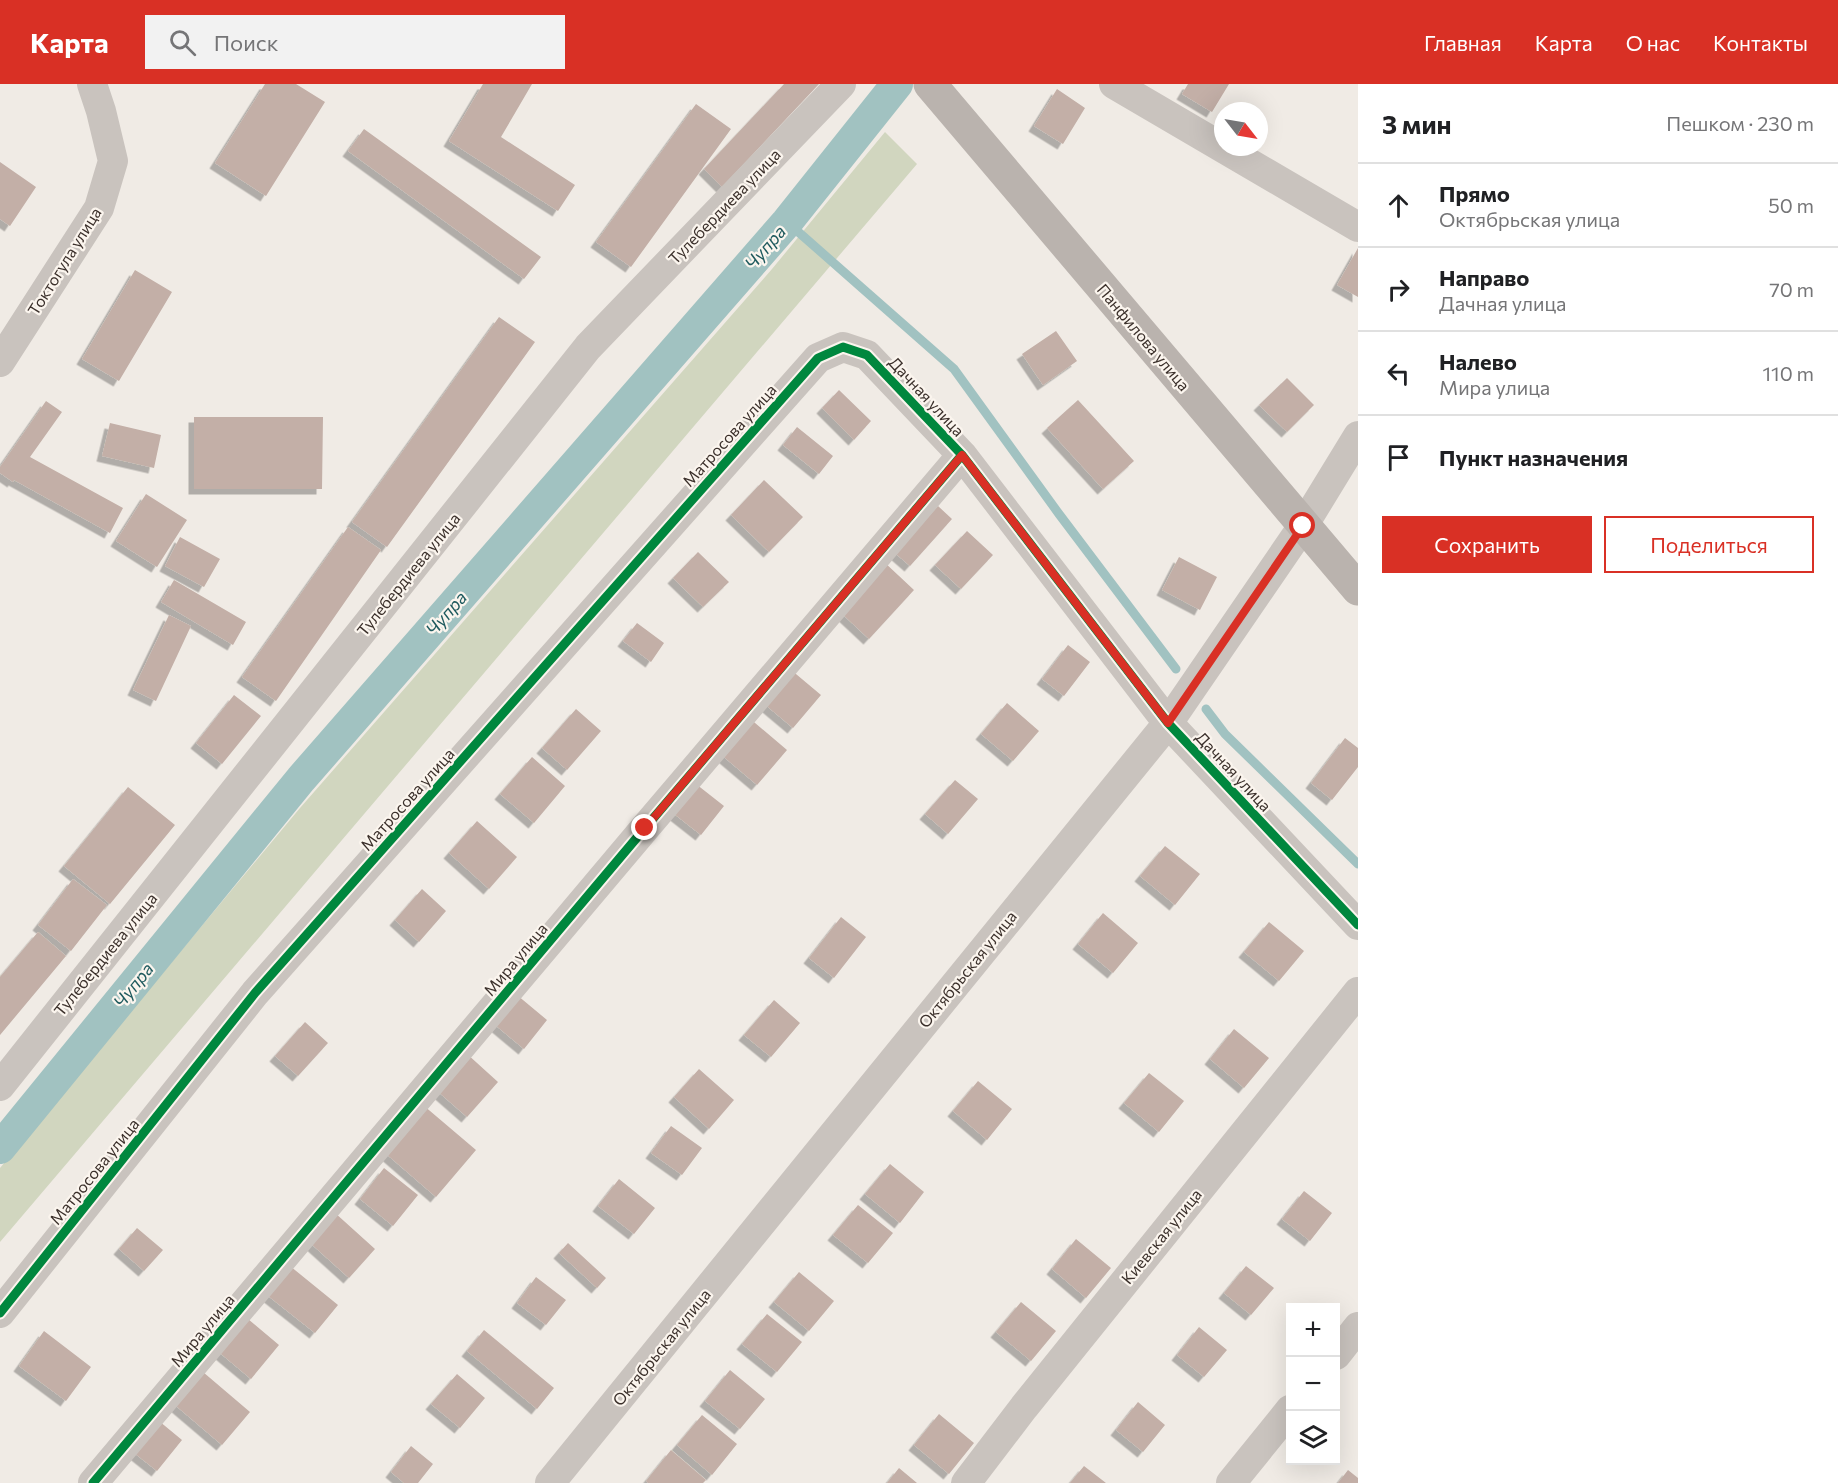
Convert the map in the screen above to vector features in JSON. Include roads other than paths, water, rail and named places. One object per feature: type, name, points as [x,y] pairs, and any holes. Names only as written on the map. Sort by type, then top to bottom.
[{"type":"street","name":"Токтогула улица","points":[[0,362],[99,208],[113,161],[92,84]]},
{"type":"street","name":"Тулебердиева улица","points":[[0,1086],[588,347],[841,84]]},
{"type":"street","points":[[1114,84],[1358,227]]},
{"type":"street","name":"Панфилова улица","points":[[944,90],[1303,526],[1358,589]]},
{"type":"street","name":"Матросова улица","points":[[0,1313],[255,993],[818,358],[843,347],[867,354]]},
{"type":"street","name":"Дачная улица","points":[[867,354],[962,455],[1168,723],[1358,924]]},
{"type":"street","name":"Октябрьская улица","points":[[550,1483],[1168,723],[1303,526],[1358,436]]},
{"type":"street","name":"Мира улица","points":[[93,1483],[629,846],[962,455]]},
{"type":"street","name":"Киевская улица","points":[[966,1483],[1031,1398],[1358,992]]},
{"type":"street","points":[[1340,1349],[1358,1327]]},
{"type":"street","points":[[1231,1483],[1289,1411]]},
{"type":"waterway","name":"Чупра","points":[[0,1148],[301,779],[787,222],[897,84]]},
{"type":"waterway","points":[[787,222],[954,369],[1059,514],[1176,669]]},
{"type":"waterway","points":[[1206,709],[1225,734],[1358,864]]}]
